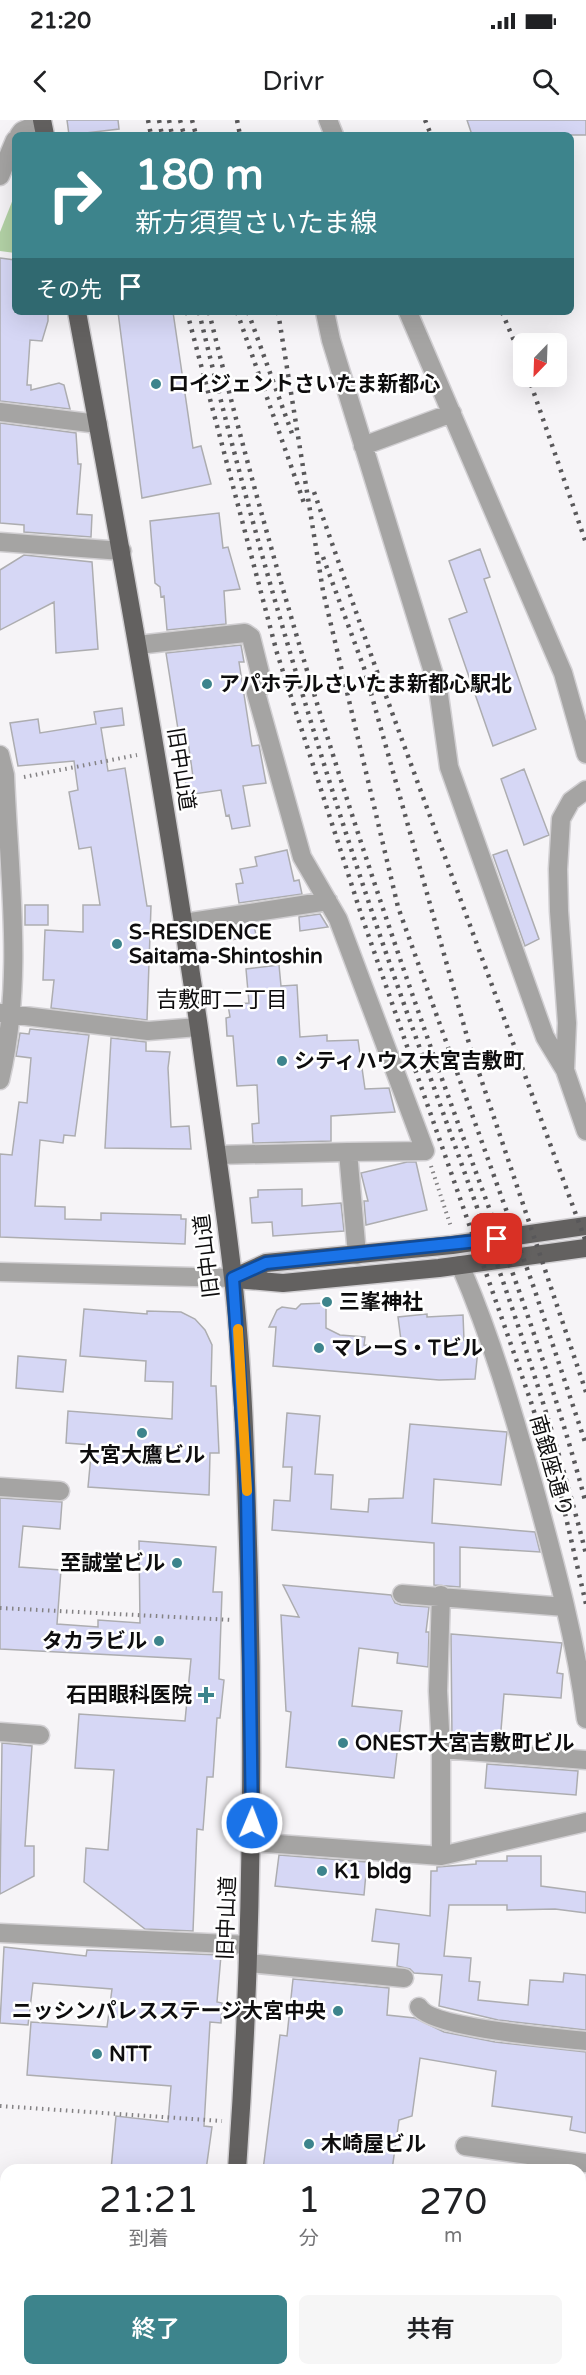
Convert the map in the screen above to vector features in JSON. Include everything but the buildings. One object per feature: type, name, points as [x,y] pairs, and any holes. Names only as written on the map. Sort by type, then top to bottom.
[{"type":"main road","name":"旧中山道","points":[[79,315],[122,550],[184,923],[233,1278],[247,1491],[250,1621],[251,1842],[238,2164]]},
{"type":"main road","points":[[233,1278],[266,1263],[357,1256],[586,1226]]},
{"type":"main road","points":[[233,1278],[282,1283],[460,1265],[586,1248]]},
{"type":"street","points":[[21,132],[43,126]]},
{"type":"street","points":[[0,176],[12,147]]},
{"type":"street","points":[[326,315],[363,446],[438,688],[449,767],[545,1037],[565,1070],[586,1131]]},
{"type":"street","points":[[409,315],[563,673],[586,754]]},
{"type":"street","points":[[0,412],[98,424]]},
{"type":"street","points":[[363,446],[452,413]]},
{"type":"street","points":[[0,542],[122,550]]},
{"type":"street","points":[[138,645],[245,633],[251,637],[263,685],[256,693],[302,857],[339,919],[425,1151],[217,1155]]},
{"type":"street","points":[[0,754],[4,777],[7,956],[0,1080]]},
{"type":"street","points":[[565,1070],[567,1023],[559,911],[559,830],[571,801],[586,790]]},
{"type":"street","points":[[184,923],[328,902]]},
{"type":"street","points":[[5,1014],[148,1031],[198,1027]]},
{"type":"street","points":[[348,1152],[357,1256]]},
{"type":"street","name":"南銀座通り","points":[[460,1265],[509,1398],[578,1656],[586,1719]]},
{"type":"street","points":[[0,1272],[233,1278]]},
{"type":"street","points":[[0,1487],[60,1491]]},
{"type":"street","points":[[402,1594],[441,1595],[565,1606]]},
{"type":"street","points":[[441,1595],[438,1691],[441,1749],[441,1856]]},
{"type":"street","points":[[0,1732],[40,1735]]},
{"type":"street","points":[[441,1749],[586,1760]]},
{"type":"street","points":[[251,1842],[441,1856],[586,1822]]},
{"type":"street","points":[[0,1933],[248,1954],[404,1978]]},
{"type":"street","points":[[419,2007],[423,2013],[445,2021],[520,2034],[586,2041]]},
{"type":"street","points":[[465,2146],[586,2163]]},
{"type":"path","points":[[4,777],[155,752]]},
{"type":"path","points":[[425,1151],[452,1229]]},
{"type":"path","points":[[0,1608],[250,1621]]},
{"type":"path","points":[[0,2106],[241,2123]]},
{"type":"green space","points":[[12,202],[12,253],[0,251],[0,232]]},
{"type":"railway","points":[[148,120],[150,132]]},
{"type":"railway","points":[[159,120],[161,132]]},
{"type":"railway","points":[[169,120],[171,132]]},
{"type":"railway","points":[[180,120],[183,132]]},
{"type":"railway","points":[[192,120],[195,132]]},
{"type":"railway","points":[[237,120],[239,132]]},
{"type":"railway","points":[[425,120],[430,132]]},
{"type":"railway","points":[[188,315],[277,653],[362,917],[531,1402],[561,1496],[586,1604]]},
{"type":"railway","points":[[200,315],[258,540],[324,766],[373,915],[486,1232],[540,1392],[586,1554]]},
{"type":"railway","points":[[210,315],[256,492],[334,759],[422,1022],[530,1322],[586,1504]]},
{"type":"railway","points":[[238,315],[304,503]]},
{"type":"railway","points":[[249,315],[294,439]]},
{"type":"railway","points":[[278,315],[323,591],[398,907],[534,1288],[586,1445]]},
{"type":"railway","points":[[503,315],[513,338]]},
{"type":"railway","points":[[532,387],[586,543]]},
{"type":"railway","points":[[314,492],[375,666],[586,1242]]},
{"type":"railway","points":[[323,557],[364,668],[468,1040],[586,1392]]},
{"type":"slow traffic","points":[[238,1329],[247,1491]]},
{"type":"place","name":"ロイジェントさいたま新都心","points":[[156,384]]},
{"type":"place","name":"アパホテルさいたま新都心駅北","points":[[207,684]]},
{"type":"place","name":"S-RESIDENCE Saitama-Shintoshin","points":[[117,944]]},
{"type":"place","name":"シティハウス大宮吉敷町","points":[[282,1061]]},
{"type":"place","name":"三峯神社","points":[[327,1302]]},
{"type":"place","name":"マレーS・Tビル","points":[[319,1348]]},
{"type":"place","name":"大宮大鷹ビル","points":[[142,1433]]},
{"type":"place","name":"至誠堂ビル","points":[[177,1563]]},
{"type":"place","name":"タカラビル","points":[[159,1641]]},
{"type":"place","name":"石田眼科医院","points":[[206,1695]]},
{"type":"place","name":"ONEST大宮吉敷町ビル","points":[[343,1743]]},
{"type":"place","name":"K1 bldg","points":[[322,1871]]},
{"type":"place","name":"ニッシンパレスステージ大宮中央","points":[[338,2011]]},
{"type":"place","name":"NTT","points":[[97,2054]]},
{"type":"place","name":"木崎屋ビル","points":[[309,2144]]},
{"type":"district","name":"吉敷町二丁目","points":[[222,1000]]},
{"type":"route","points":[[252,1823],[252,1693],[247,1491],[233,1278],[266,1263],[357,1256],[497,1239]]}]
